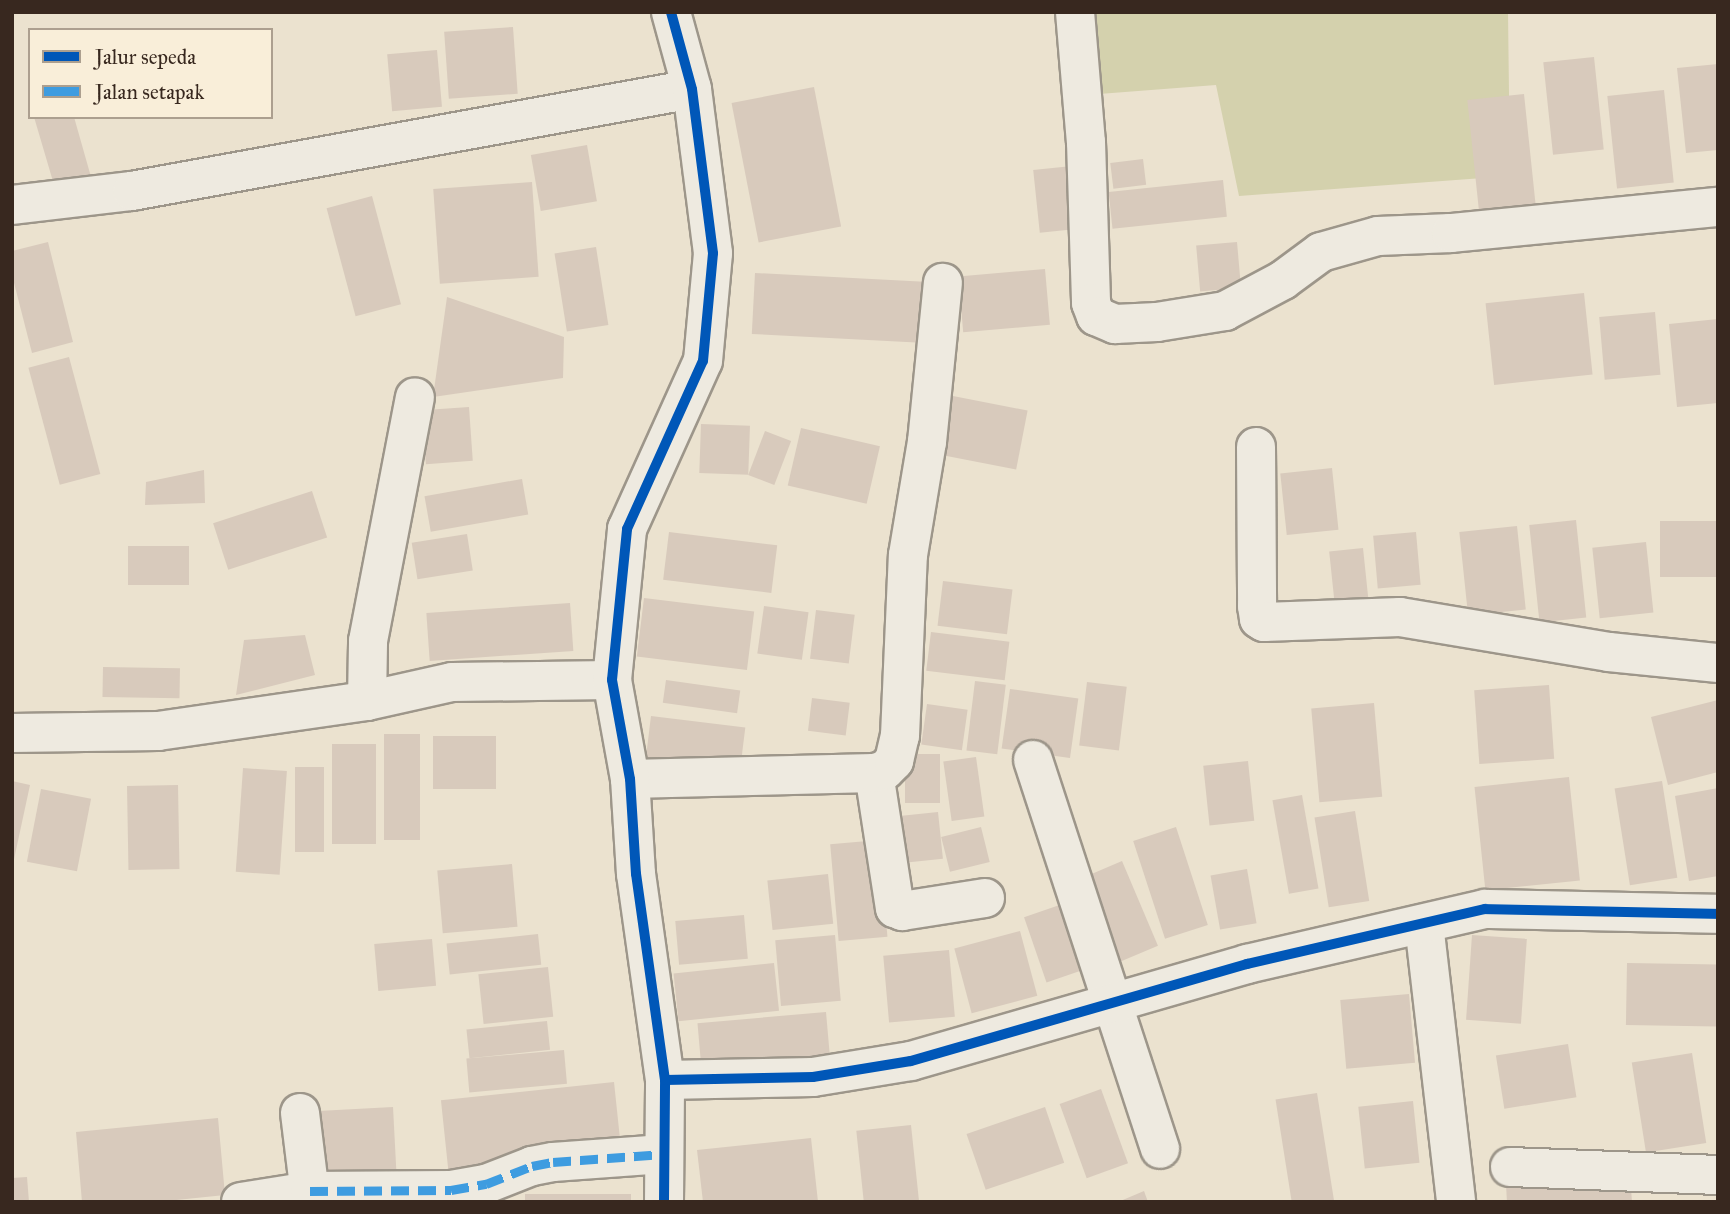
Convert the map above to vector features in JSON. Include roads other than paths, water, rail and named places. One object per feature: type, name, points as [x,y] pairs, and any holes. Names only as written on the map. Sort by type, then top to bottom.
[{"type":"street","points":[[664,1202],[665,1080],[636,874],[630,779],[612,680],[627,529],[704,360],[713,253],[692,89],[671,12]]},
{"type":"street","points":[[1075,12],[1086,142],[1091,303],[1096,316],[1115,324],[1157,322],[1225,311],[1283,280],[1321,252],[1378,236],[1451,233],[1718,207]]},
{"type":"street","points":[[12,205],[132,191],[692,89]]},
{"type":"street","points":[[630,779],[874,773],[885,769],[894,761],[900,736],[907,566],[927,442],[943,284]]},
{"type":"street","points":[[367,701],[368,641],[415,398]]},
{"type":"street","points":[[1256,447],[1256,606],[1259,619],[1264,622],[1400,617],[1609,652],[1718,663]]},
{"type":"street","points":[[12,733],[158,731],[367,701],[452,682],[612,680]]},
{"type":"street","points":[[1033,760],[1115,1004],[1160,1149]]},
{"type":"street","points":[[874,773],[895,908],[902,911],[985,898]]},
{"type":"street","points":[[665,1080],[813,1077],[899,1063],[1115,1004],[1247,964],[1485,909],[1718,914]]},
{"type":"street","points":[[1424,924],[1456,1202]]},
{"type":"street","points":[[300,1113],[310,1196]]},
{"type":"street","points":[[241,1202],[451,1190],[486,1184],[543,1164],[664,1154]]},
{"type":"street","points":[[1510,1167],[1718,1175]]}]
